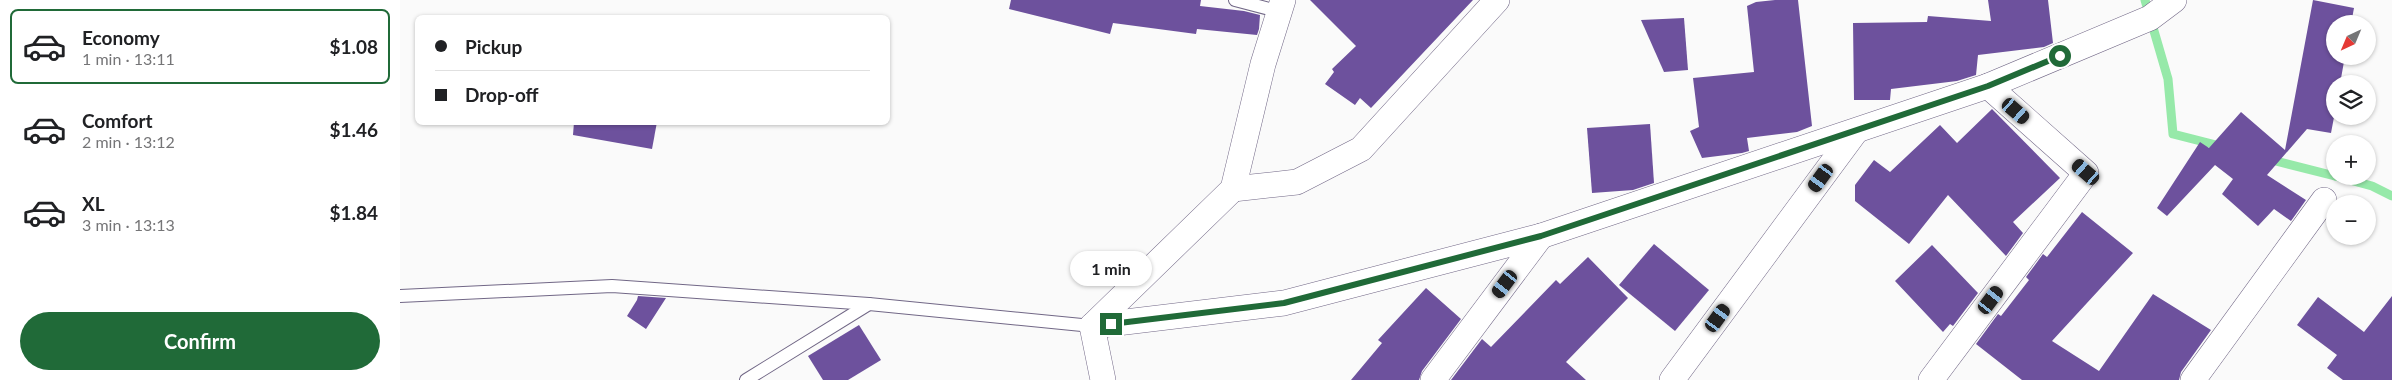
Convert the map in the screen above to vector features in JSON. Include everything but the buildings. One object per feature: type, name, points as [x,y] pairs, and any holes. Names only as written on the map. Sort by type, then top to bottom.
[{"type":"street","points":[[1233,189],[1296,182],[1361,150],[1497,0]]},
{"type":"street","points":[[1092,326],[1284,303],[1541,236],[1988,86],[2150,18],[2174,0]]},
{"type":"street","points":[[1092,326],[1233,189],[1263,64],[1282,6]]},
{"type":"street","points":[[1931,380],[2086,172],[1988,86]]},
{"type":"street","points":[[1672,380],[1856,131]]},
{"type":"street","points":[[2193,380],[2324,200]]},
{"type":"street","points":[[1433,380],[1541,236]]},
{"type":"street","points":[[1092,326],[1103,380]]},
{"type":"lane","points":[[1235,0],[1282,6]]},
{"type":"lane","points":[[400,296],[612,286],[869,304],[1092,326]]},
{"type":"lane","points":[[746,380],[869,304]]},
{"type":"waterway","points":[[2145,0],[2168,79],[2173,134],[2224,147]]},
{"type":"waterway","points":[[2268,159],[2326,174]]},
{"type":"waterway","points":[[2368,185],[2392,196]]},
{"type":"route","points":[[1111,324],[1284,303],[1541,236],[1988,86],[2060,56]]}]
